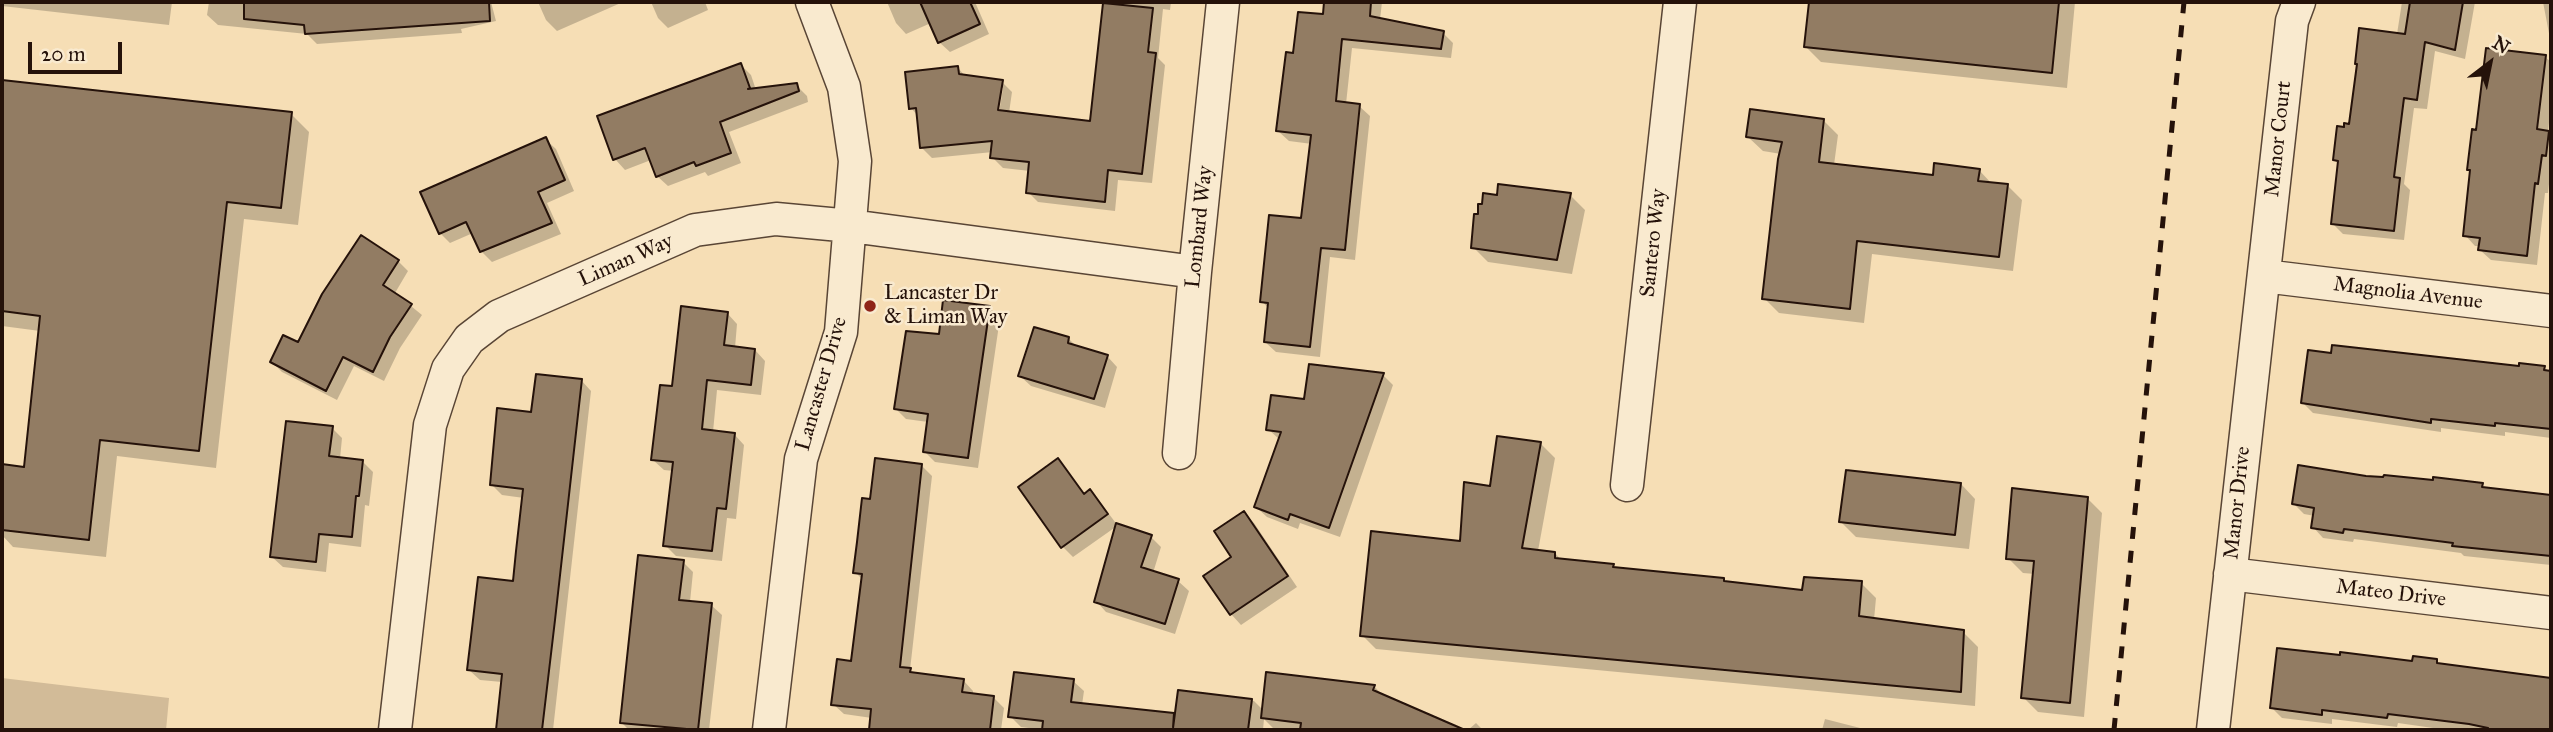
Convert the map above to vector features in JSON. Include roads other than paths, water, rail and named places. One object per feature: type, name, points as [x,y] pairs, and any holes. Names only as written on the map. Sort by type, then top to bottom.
[{"type":"street","name":"Lancaster Drive","points":[[769,730],[801,459],[841,332],[855,162],[844,87],[812,2]]},
{"type":"street","name":"Lombard Way","points":[[1180,453],[1195,272],[1223,2]]},
{"type":"street","name":"Santero Way","points":[[1628,485],[1680,2]]},
{"type":"street","name":"Manor Court","points":[[2264,276],[2292,21],[2299,2]]},
{"type":"street","name":"Liman Way","points":[[395,730],[430,425],[448,369],[469,339],[499,316],[695,230],[776,219],[851,226],[1195,272]]},
{"type":"street","name":"Magnolia Avenue","points":[[2264,276],[2551,311]]},
{"type":"street","name":"Manor Drive","points":[[2213,730],[2264,276]]},
{"type":"street","name":"Mateo Drive","points":[[2230,574],[2551,613]]},
{"type":"railway","points":[[2114,730],[2184,2]]},
{"type":"place","name":"Lancaster Dr & Liman Way","points":[[870,306]]}]
